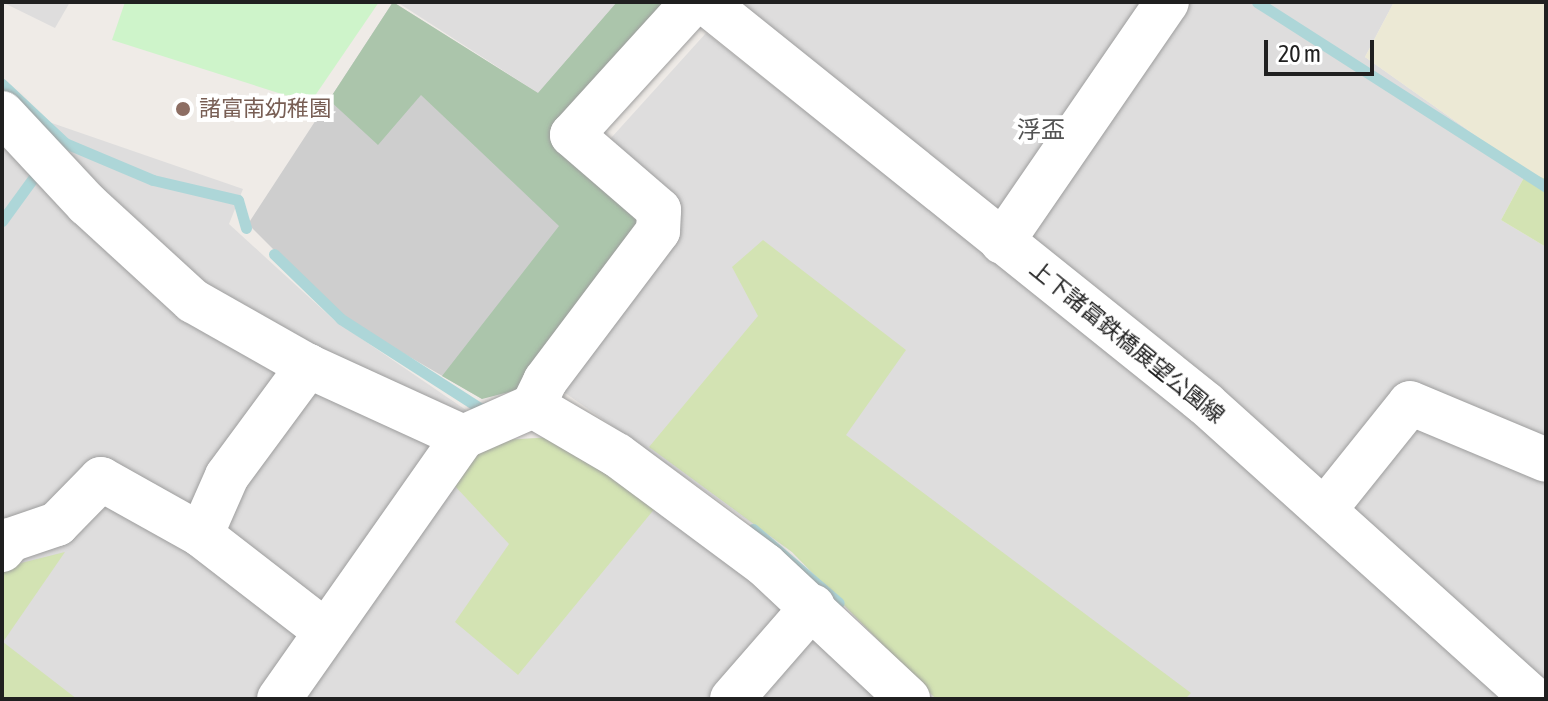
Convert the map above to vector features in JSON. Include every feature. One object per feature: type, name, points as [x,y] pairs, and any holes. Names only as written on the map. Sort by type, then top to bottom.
[{"type":"street","points":[[279,699],[324,630],[452,461],[463,437],[533,406],[545,381],[658,231],[659,210],[572,135],[693,2]]},
{"type":"street","name":"上下諸富鉄橋展望公園線","points":[[705,2],[1326,508],[1534,699]]},
{"type":"street","points":[[1002,242],[1167,2]]},
{"type":"street","points":[[2,113],[87,204],[193,301],[308,366],[463,437]]},
{"type":"street","points":[[201,535],[227,476],[308,366]]},
{"type":"street","points":[[1326,508],[1410,403],[1546,460]]},
{"type":"street","points":[[533,406],[617,455],[813,606],[908,699]]},
{"type":"street","points":[[2,550],[10,540],[57,524],[101,479],[201,535],[324,630]]},
{"type":"street","points":[[732,699],[813,606]]},
{"type":"shaded area","points":[[2,2],[70,2],[55,28]]},
{"type":"shaded area","points":[[393,2],[538,93],[617,2],[662,2],[556,138],[651,219],[482,399],[341,317],[248,224]]},
{"type":"shaded area","points":[[397,2],[617,2],[538,93]]},
{"type":"shaded area","points":[[725,2],[1394,2],[1365,57],[1527,172],[1501,220],[1546,247],[1546,688]]},
{"type":"shaded area","points":[[1394,2],[1546,2],[1546,179],[1527,172],[1365,57]]},
{"type":"shaded area","points":[[706,33],[1202,423],[1506,699],[936,699],[792,552],[561,390],[602,148]]},
{"type":"shaded area","points":[[2,77],[49,122],[243,189],[229,224],[334,320],[466,410],[489,441],[554,437],[785,604],[886,699],[2,699]]},
{"type":"green space","points":[[125,2],[379,2],[310,103],[112,40]]},
{"type":"green space","points":[[393,2],[538,93],[617,2],[662,2],[669,8],[556,138],[651,219],[521,389],[482,399],[442,376],[559,226],[421,95],[378,145],[329,100]]},
{"type":"green space","points":[[1527,172],[1546,179],[1546,247],[1501,220]]},
{"type":"green space","points":[[763,240],[906,350],[846,435],[1191,693],[1185,699],[936,699],[792,552],[649,447],[758,316],[732,267]]},
{"type":"green space","points":[[554,437],[656,507],[518,675],[455,622],[509,544],[453,484],[489,441]]},
{"type":"green space","points":[[65,552],[3,642],[77,699],[2,699],[2,575],[9,566]]},
{"type":"waterway","points":[[1257,2],[1546,187]]},
{"type":"waterway","points":[[2,84],[65,143],[153,180],[238,200],[246,228]]},
{"type":"waterway","points":[[2,221],[34,177]]},
{"type":"waterway","points":[[274,254],[341,319],[481,409],[489,407]]},
{"type":"waterway","points":[[753,529],[839,603]]},
{"type":"place","name":"諸富南幼稚園","points":[[183,109]]},
{"type":"district","name":"浮盃","points":[[1041,130]]}]
